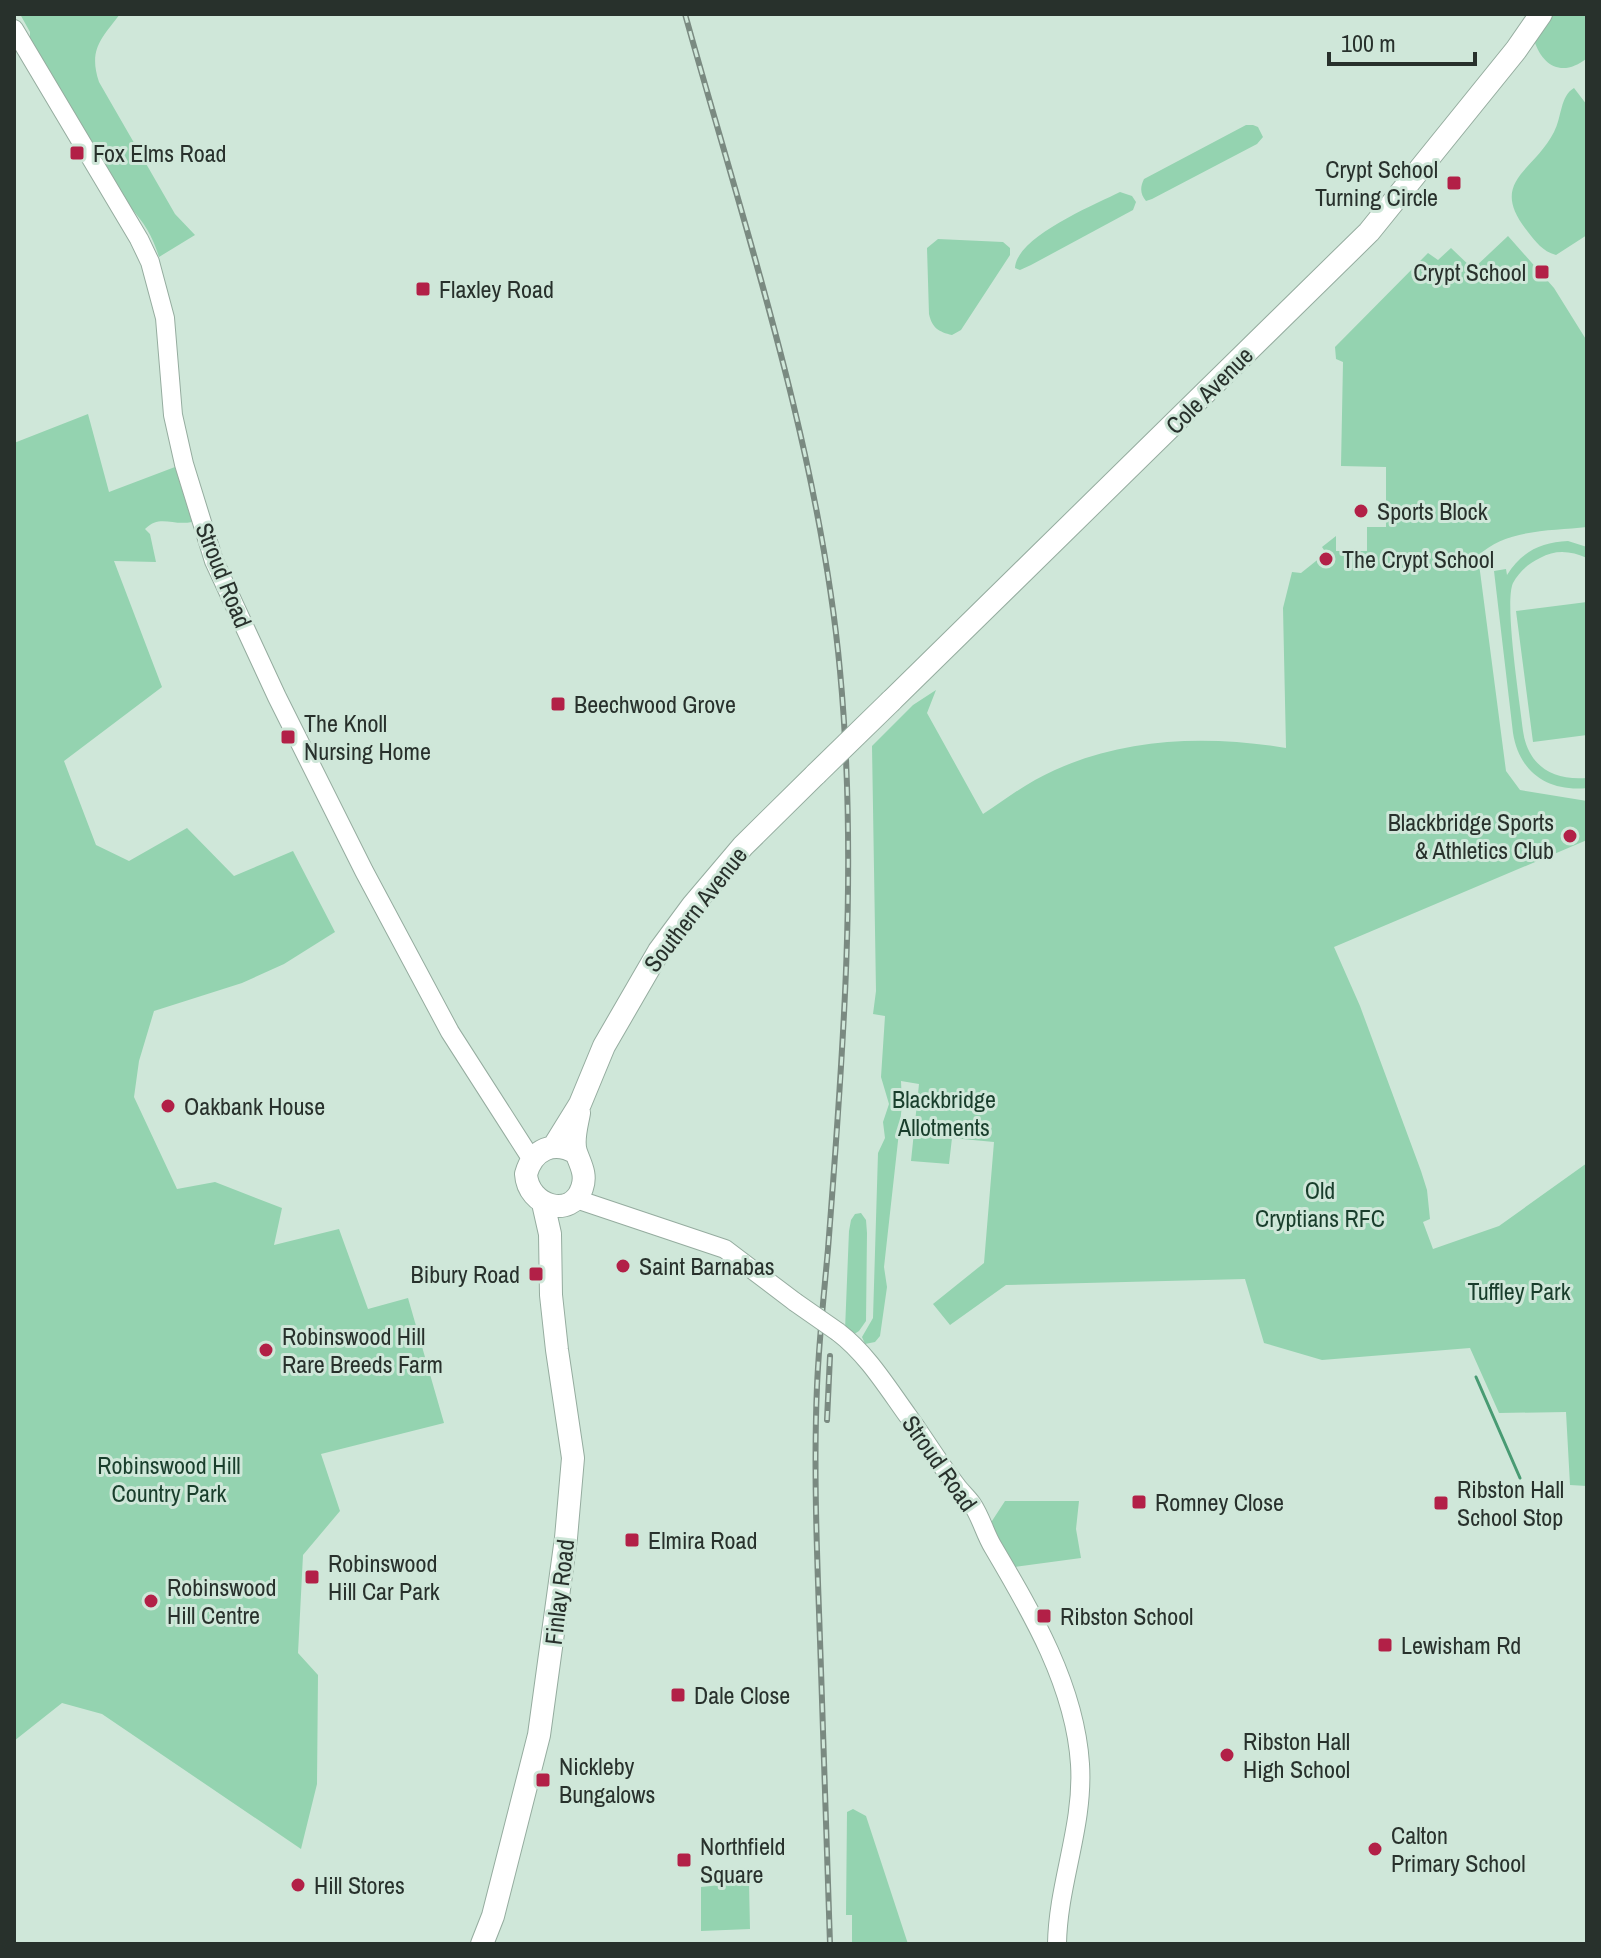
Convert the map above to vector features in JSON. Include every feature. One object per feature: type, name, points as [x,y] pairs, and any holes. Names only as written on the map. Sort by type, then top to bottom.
[{"type":"highway","name":"Cole Avenue","points":[[849,742],[1369,232],[1516,50],[1541,14]]},
{"type":"highway","name":"Southern Avenue","points":[[558,1157],[575,1140],[580,1104],[604,1046],[659,951],[743,846],[849,742]]},
{"type":"highway","name":"Finlay Road","points":[[482,1944],[493,1916],[539,1735],[566,1538],[573,1458],[551,1295],[550,1234],[561,1202],[582,1190],[558,1157]]},
{"type":"highway","points":[[558,1157],[526,1174],[526,1184],[529,1192],[561,1202]]},
{"type":"main road","name":"Stroud Road","points":[[14,29],[150,262],[165,318],[173,415],[184,464],[214,561],[277,697],[364,871],[450,1032],[496,1102],[617,1211]]},
{"type":"main road","name":"Stroud Road","points":[[561,1202],[617,1211],[731,1252],[854,1345],[973,1505],[986,1536],[1027,1604],[1057,1672],[1077,1744],[1080,1807],[1060,1910],[1057,1944]]},
{"type":"green space","points":[[20,14],[120,14],[96,52],[99,82],[175,214],[195,235],[159,257],[147,230],[129,206],[30,42],[30,32]]},
{"type":"green space","points":[[1549,14],[1587,14],[1587,58],[1562,68],[1555,67],[1543,57],[1534,40]]},
{"type":"green space","points":[[1574,88],[1587,105],[1587,235],[1556,255],[1540,246],[1517,215],[1512,200],[1513,188],[1554,132],[1564,101]]},
{"type":"green space","points":[[1246,125],[1258,127],[1263,137],[1257,144],[1146,201],[1141,190],[1144,179]]},
{"type":"green space","points":[[1120,192],[1132,196],[1136,202],[1133,210],[1031,265],[1020,270],[1015,268],[1019,256],[1042,234]]},
{"type":"green space","points":[[1508,236],[1554,288],[1587,341],[1587,527],[1515,536],[1489,547],[1478,556],[1506,771],[1520,790],[1587,801],[1587,840],[1334,947],[1360,1006],[1421,1171],[1430,1219],[1423,1222],[1433,1249],[1499,1226],[1587,1163],[1587,1486],[1570,1485],[1566,1412],[1499,1413],[1470,1348],[1322,1360],[1264,1343],[1245,1279],[1006,1285],[950,1325],[933,1304],[984,1263],[994,1142],[952,1138],[949,1164],[911,1161],[919,1084],[901,1081],[902,1105],[884,1267],[887,1287],[880,1336],[875,1342],[865,1344],[862,1337],[873,1318],[878,1153],[885,1138],[883,1122],[889,1104],[881,1077],[885,1016],[873,1014],[876,991],[872,746],[913,705],[936,690],[927,713],[983,814],[1028,784],[1064,766],[1125,748],[1157,743],[1222,741],[1286,748],[1283,608],[1292,572],[1301,573],[1326,553],[1322,547],[1336,536],[1336,551],[1367,551],[1367,527],[1386,527],[1386,467],[1341,466],[1343,362],[1336,359],[1335,347],[1428,253],[1438,260],[1451,248],[1473,269]]},
{"type":"green space","points":[[938,239],[1003,242],[1010,248],[1010,255],[961,330],[952,335],[937,329],[929,314],[927,248]]},
{"type":"green space","name":"Robinswood Hill Country Park","points":[[88,414],[109,492],[175,467],[192,522],[161,521],[145,529],[150,534],[156,562],[114,561],[162,687],[64,761],[96,845],[129,861],[187,828],[234,876],[293,851],[335,932],[284,964],[242,983],[154,1011],[139,1061],[134,1097],[177,1189],[215,1182],[282,1208],[274,1245],[339,1229],[368,1309],[408,1298],[444,1423],[321,1454],[340,1511],[303,1555],[298,1653],[318,1675],[317,1784],[301,1849],[102,1714],[62,1703],[14,1741],[14,443]]},
{"type":"green space","points":[[1568,541],[1587,547],[1587,558],[1558,552],[1546,555],[1525,568],[1513,583],[1511,631],[1523,731],[1530,754],[1553,774],[1587,778],[1587,788],[1560,787],[1548,783],[1529,769],[1516,747],[1494,571],[1506,569],[1507,575],[1525,554],[1549,544]]},
{"type":"green space","points":[[1587,602],[1587,735],[1533,742],[1516,611]]},
{"type":"green space","points":[[861,1213],[866,1220],[867,1233],[866,1321],[851,1336],[845,1330],[849,1231],[855,1214]]},
{"type":"green space","points":[[1005,1501],[1079,1501],[1076,1529],[1081,1558],[1015,1567],[990,1524]]},
{"type":"green space","points":[[853,1809],[866,1816],[908,1944],[852,1944],[852,1915],[846,1915],[847,1812]]},
{"type":"green space","points":[[749,1882],[750,1929],[701,1931],[701,1887]]},
{"type":"waterway","points":[[1476,1377],[1520,1478]]},
{"type":"railway","points":[[685,14],[755,257],[798,423],[816,506],[840,671],[848,815],[846,960],[839,1105],[818,1369],[816,1457],[830,1944]]},
{"type":"railway","points":[[827,1420],[830,1356]]},
{"type":"place","name":"Fox Elms Road","points":[[77,153]]},
{"type":"place","name":"Crypt School Turning Circle","points":[[1454,183]]},
{"type":"place","name":"Crypt School","points":[[1542,272]]},
{"type":"place","name":"Flaxley Road","points":[[423,289]]},
{"type":"place","name":"Sports Block","points":[[1361,511]]},
{"type":"place","name":"The Crypt School","points":[[1326,559]]},
{"type":"place","name":"Beechwood Grove","points":[[558,704]]},
{"type":"place","name":"The Knoll Nursing Home","points":[[288,737]]},
{"type":"place","name":"Blackbridge Sports & Athletics Club","points":[[1570,836]]},
{"type":"place","name":"Oakbank House","points":[[168,1106]]},
{"type":"place","name":"Saint Barnabas","points":[[623,1266]]},
{"type":"place","name":"Bibury Road","points":[[536,1274]]},
{"type":"place","name":"Robinswood Hill Rare Breeds Farm","points":[[266,1350]]},
{"type":"place","name":"Romney Close","points":[[1139,1502]]},
{"type":"place","name":"Ribston Hall School Stop","points":[[1441,1503]]},
{"type":"place","name":"Elmira Road","points":[[632,1540]]},
{"type":"place","name":"Robinswood Hill Car Park","points":[[312,1577]]},
{"type":"place","name":"Robinswood Hill Centre","points":[[151,1601]]},
{"type":"place","name":"Ribston School","points":[[1044,1616]]},
{"type":"place","name":"Lewisham Rd","points":[[1385,1645]]},
{"type":"place","name":"Dale Close","points":[[678,1695]]},
{"type":"place","name":"Ribston Hall High School","points":[[1227,1755]]},
{"type":"place","name":"Nickleby Bungalows","points":[[543,1780]]},
{"type":"place","name":"Calton Primary School","points":[[1375,1849]]},
{"type":"place","name":"Northfield Square","points":[[684,1860]]},
{"type":"place","name":"Hill Stores","points":[[298,1885]]},
{"type":"park label","name":"Blackbridge Allotments","points":[[944,1113]]},
{"type":"park label","name":"Old Cryptians RFC","points":[[1320,1204]]},
{"type":"park label","name":"Tuffley Park","points":[[1519,1291]]}]
